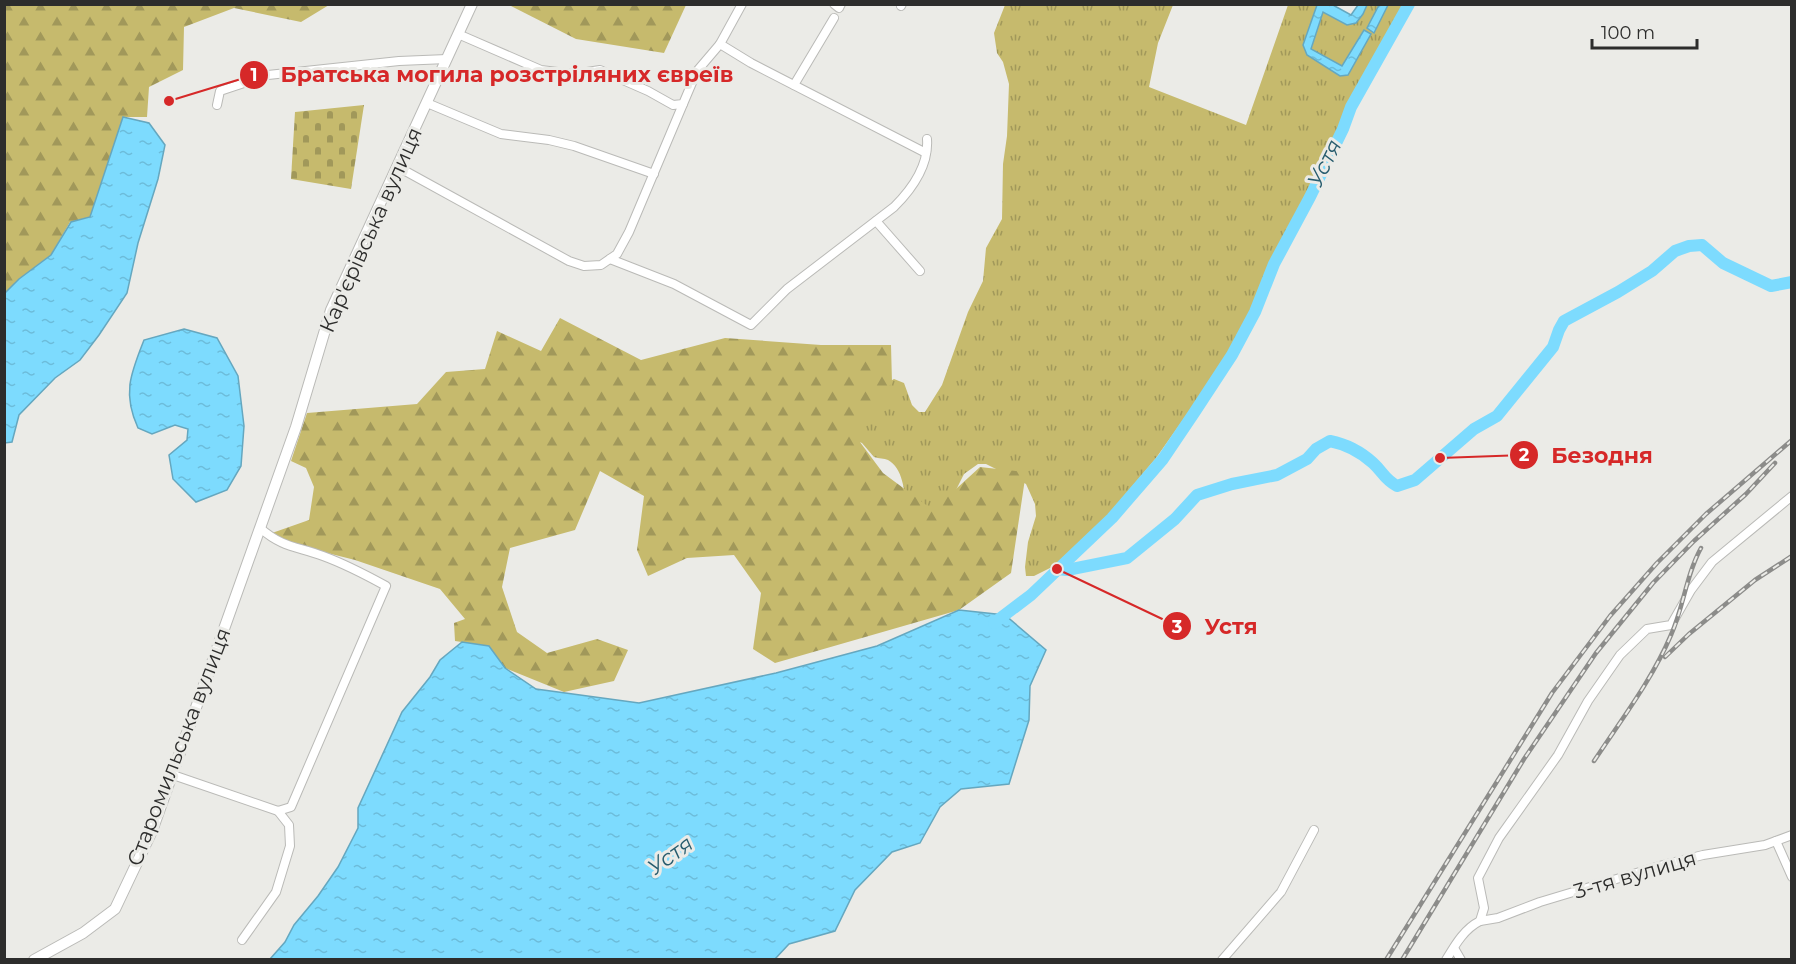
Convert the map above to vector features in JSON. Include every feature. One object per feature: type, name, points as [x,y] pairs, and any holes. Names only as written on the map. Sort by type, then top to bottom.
[{"type":"street","name":"Кар'єрівська вулиця","points":[[260,528],[296,427],[331,310],[471,4]]},
{"type":"street","points":[[398,167],[569,261],[584,266],[601,265],[617,254],[629,232],[697,71],[720,44],[742,4]]},
{"type":"street","points":[[794,85],[834,18]]},
{"type":"street","points":[[458,34],[542,70],[574,74],[600,70],[648,91],[673,105],[683,104]]},
{"type":"street","points":[[720,44],[751,63],[926,153]]},
{"type":"street","points":[[217,105],[220,91],[268,75],[399,61],[447,59]]},
{"type":"street","points":[[427,103],[501,135],[549,140],[574,146],[654,174]]},
{"type":"street","points":[[610,259],[674,284],[751,325],[787,289],[876,221],[908,193],[922,170],[927,139]]},
{"type":"street","points":[[876,221],[920,271]]},
{"type":"street","points":[[1446,960],[1473,925],[1480,921],[1484,908],[1478,878],[1499,838],[1558,755],[1600,682],[1620,655],[1647,629],[1671,625],[1691,590],[1712,562],[1791,496]]},
{"type":"street","points":[[260,528],[270,537],[289,547],[322,555],[386,586],[291,807],[278,811]]},
{"type":"street","name":"Старомильська вулиця","points":[[34,960],[83,933],[115,909],[152,831],[260,528]]},
{"type":"street","points":[[172,775],[278,811],[289,825],[290,846],[276,892],[242,940]]},
{"type":"street","points":[[1222,960],[1281,892],[1314,830]]},
{"type":"street","name":"3-тя вулиця","points":[[1480,921],[1498,918],[1540,902],[1663,865],[1765,845],[1791,835]]},
{"type":"street","points":[[1776,841],[1791,877]]},
{"type":"street","points":[[1454,948],[1461,960]]},
{"type":"green space","points":[[5,5],[329,5],[301,22],[234,8],[184,27],[183,70],[149,87],[147,117],[123,117],[90,217],[70,222],[51,255],[19,279],[5,293]]},
{"type":"green space","points":[[509,5],[686,5],[664,53],[576,39]]},
{"type":"green space","points":[[1005,5],[1173,5],[1158,43],[1149,87],[1246,125],[1288,5],[1317,5],[1303,45],[1340,76],[1371,34],[1364,30],[1342,67],[1311,50],[1323,12],[1347,25],[1363,14],[1367,5],[1379,5],[1368,28],[1374,32],[1388,5],[1406,5],[1348,107],[1340,129],[1271,264],[1253,312],[1229,355],[1156,458],[1108,515],[1054,566],[1034,576],[1026,576],[1025,567],[1028,542],[1036,516],[1035,504],[1026,484],[986,464],[978,464],[964,474],[941,520],[907,506],[897,468],[888,460],[874,457],[862,443],[851,439],[850,424],[887,383],[894,379],[904,383],[912,405],[919,412],[925,412],[942,385],[968,312],[983,281],[986,248],[1002,219],[1003,164],[1007,136],[1009,84],[1003,62],[997,53],[994,33]]},
{"type":"green space","points":[[364,105],[351,189],[291,179],[295,112]]},
{"type":"green space","points":[[560,318],[641,360],[725,338],[821,345],[891,345],[892,383],[851,430],[883,473],[933,510],[980,467],[1026,472],[1011,573],[959,610],[775,663],[753,649],[761,593],[734,555],[687,558],[648,576],[637,550],[644,496],[600,471],[575,530],[510,548],[502,587],[517,632],[547,653],[597,639],[628,650],[614,681],[564,692],[505,668],[489,646],[455,641],[454,623],[465,619],[440,589],[355,560],[288,543],[272,533],[309,520],[314,487],[306,468],[291,461],[307,413],[417,404],[446,372],[485,369],[497,331],[541,351]]},
{"type":"water","points":[[1317,5],[1333,5],[1351,15],[1358,5],[1367,5],[1356,23],[1347,25],[1323,12],[1311,49],[1342,66],[1364,30],[1371,34],[1348,75],[1340,76],[1307,55],[1303,45]]},
{"type":"water","points":[[1379,5],[1388,5],[1374,33],[1367,28]]},
{"type":"water","points":[[123,117],[149,123],[165,145],[127,293],[80,360],[55,378],[19,415],[12,442],[5,443],[5,293],[19,279],[51,255],[71,222],[90,217]]},
{"type":"water","points":[[184,329],[217,338],[238,376],[244,426],[241,466],[227,490],[196,502],[173,479],[169,455],[187,440],[188,429],[175,425],[152,434],[138,428],[133,416],[129,393],[132,373],[144,340]]},
{"type":"water","points":[[959,610],[1005,615],[1046,650],[1030,686],[1029,720],[1009,784],[961,789],[940,807],[920,843],[892,852],[855,890],[835,931],[789,944],[775,959],[270,959],[285,942],[294,925],[338,867],[358,828],[358,808],[402,712],[430,677],[440,660],[462,642],[489,646],[505,668],[536,689],[639,703],[776,673],[877,646]]},
{"type":"waterway","name":"Устя","points":[[994,623],[1031,595],[1112,518],[1163,459],[1194,413],[1232,355],[1255,312],[1274,264],[1310,197],[1343,129],[1351,107],[1409,4]]},
{"type":"waterway","points":[[1057,569],[1067,570],[1127,558],[1175,519],[1197,495],[1232,484],[1277,475],[1307,459],[1316,449],[1330,441],[1347,446],[1363,455],[1397,486],[1415,480],[1474,429],[1497,416],[1553,347],[1564,321],[1652,271],[1675,251],[1689,246],[1702,245],[1723,263],[1771,286],[1792,282]]},
{"type":"railway","points":[[1386,960],[1552,693],[1610,616],[1657,563],[1706,514],[1792,440]]},
{"type":"railway","points":[[1402,960],[1524,759],[1596,653],[1653,583],[1775,463]]},
{"type":"railway","points":[[1594,761],[1655,668],[1675,624],[1701,548]]},
{"type":"railway","points":[[1665,657],[1689,634],[1755,580],[1792,556]]},
{"type":"place","name":"Братська могила розстріляних євреїв","points":[[169,101]]},
{"type":"place","name":"Безодня","points":[[1440,458]]},
{"type":"place","name":"Устя","points":[[1057,569]]}]
